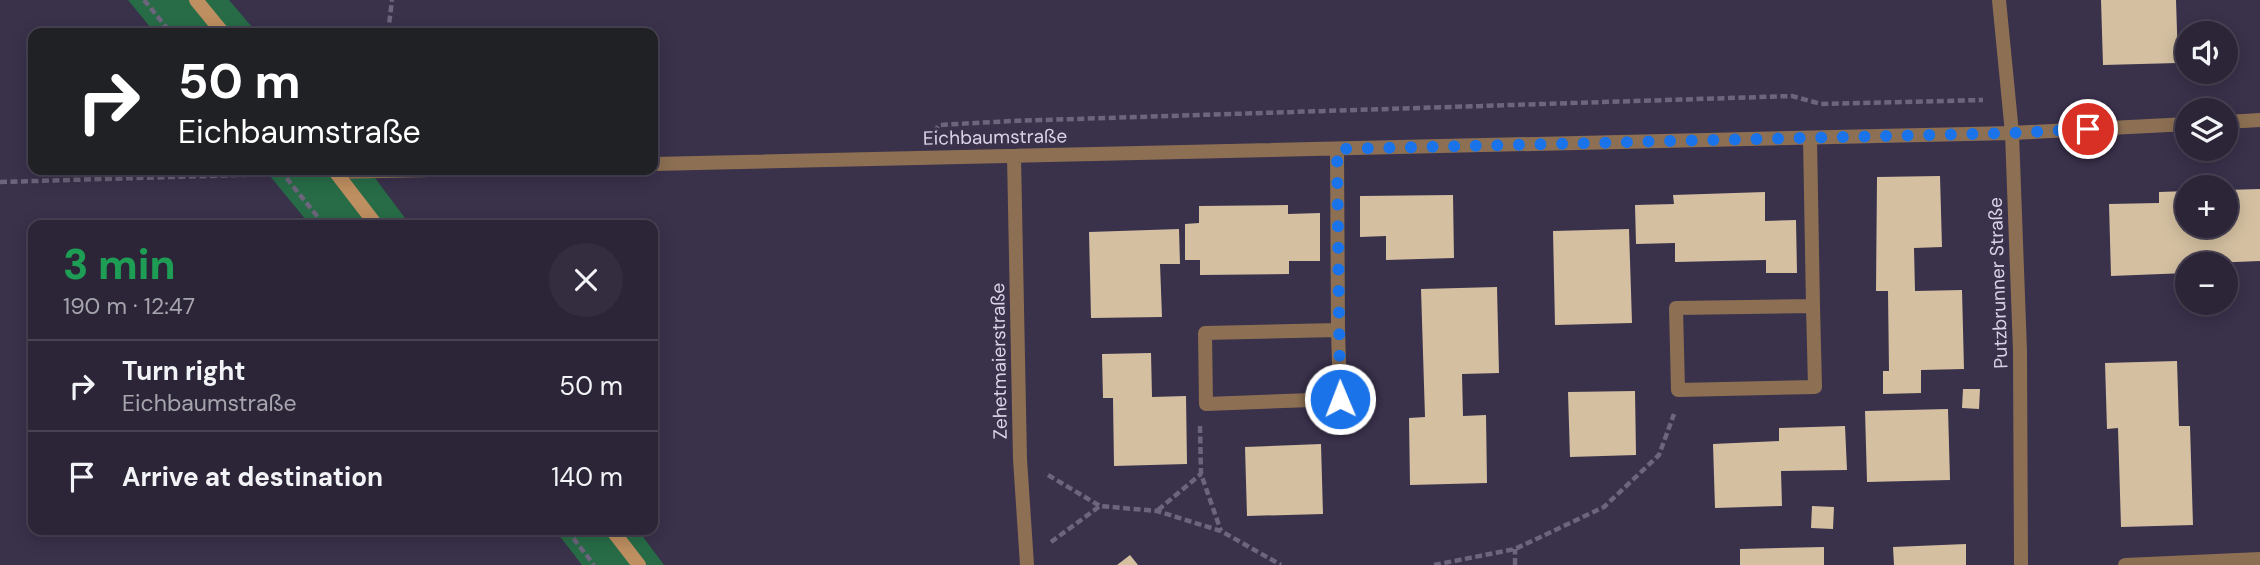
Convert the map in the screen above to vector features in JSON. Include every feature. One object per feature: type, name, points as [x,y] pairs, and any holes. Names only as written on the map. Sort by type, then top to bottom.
[{"type":"street","points":[[196,0],[219,28]]},
{"type":"street","name":"Putzbrunner Straße","points":[[1999,0],[2012,133],[2020,351],[2021,565]]},
{"type":"street","points":[[2238,121],[2260,120]]},
{"type":"street","name":"Eichbaumstraße","points":[[658,164],[2012,133],[2175,125]]},
{"type":"street","points":[[1811,138],[1815,387],[1678,390],[1676,308],[1813,306]]},
{"type":"street","points":[[1337,149],[1340,399],[1206,404],[1205,332],[1338,330]]},
{"type":"street","name":"Zehetmaierstraße","points":[[1014,156],[1020,459],[1026,563]]},
{"type":"street","points":[[338,175],[372,220]]},
{"type":"street","points":[[616,535],[639,565]]},
{"type":"street","points":[[2125,565],[2260,559]]},
{"type":"path","points":[[144,0],[167,28]]},
{"type":"path","points":[[389,28],[392,0]]},
{"type":"path","points":[[939,125],[1792,96],[1821,104],[2009,100]]},
{"type":"path","points":[[0,182],[197,175]]},
{"type":"path","points":[[284,175],[320,220]]},
{"type":"path","points":[[1434,565],[1516,549],[1604,507],[1659,455],[1674,414],[1678,390]]},
{"type":"path","points":[[1206,404],[1199,411],[1201,474],[1221,531]]},
{"type":"path","points":[[1020,459],[1100,506],[1157,511],[1221,531],[1281,565]]},
{"type":"path","points":[[1157,511],[1201,474]]},
{"type":"path","points":[[1026,563],[1100,506]]},
{"type":"path","points":[[571,535],[594,565]]},
{"type":"path","points":[[1515,565],[1516,549]]},
{"type":"green space","points":[[128,0],[229,0],[253,28],[151,28]]},
{"type":"green space","points":[[269,175],[373,175],[406,220],[306,220]]},
{"type":"green space","points":[[559,535],[642,535],[664,565],[582,565]]},
{"type":"building","points":[[2101,0],[2176,0],[2175,63],[2103,65]]},
{"type":"building","points":[[1940,176],[1942,247],[1914,248],[1915,291],[1962,290],[1964,369],[1921,370],[1921,393],[1883,394],[1883,371],[1889,371],[1888,291],[1876,291],[1877,177]]},
{"type":"building","points":[[2260,189],[2260,261],[2238,262],[2238,252],[2175,252],[2175,273],[2111,276],[2109,204],[2159,203],[2159,192],[2175,191],[2175,238],[2238,238],[2238,190]]},
{"type":"building","points":[[1765,192],[1765,221],[1796,220],[1797,273],[1766,273],[1766,260],[1675,262],[1675,243],[1636,244],[1635,205],[1674,204],[1673,195]]},
{"type":"building","points":[[1453,195],[1454,258],[1386,260],[1386,236],[1360,237],[1360,196]]},
{"type":"building","points":[[1288,205],[1288,214],[1320,213],[1320,261],[1289,261],[1289,274],[1200,275],[1200,260],[1185,260],[1185,224],[1199,223],[1199,206]]},
{"type":"building","points":[[1179,229],[1180,264],[1160,264],[1162,317],[1091,318],[1089,232]]},
{"type":"building","points":[[1629,229],[1632,323],[1555,325],[1553,231]]},
{"type":"building","points":[[1497,287],[1499,373],[1462,374],[1463,416],[1486,415],[1487,483],[1410,485],[1409,418],[1425,417],[1421,289]]},
{"type":"building","points":[[1151,353],[1152,397],[1186,396],[1187,464],[1114,466],[1113,398],[1103,398],[1102,354]]},
{"type":"building","points":[[2177,361],[2179,426],[2190,426],[2193,525],[2121,527],[2118,428],[2107,429],[2105,363]]},
{"type":"building","points":[[1963,389],[1980,389],[1979,409],[1962,408]]},
{"type":"building","points":[[1635,391],[1636,455],[1570,457],[1568,392]]},
{"type":"building","points":[[1948,409],[1950,480],[1867,482],[1865,411]]},
{"type":"building","points":[[1845,426],[1847,470],[1781,471],[1782,506],[1715,508],[1713,444],[1779,441],[1779,428]]},
{"type":"building","points":[[1321,444],[1323,514],[1247,516],[1245,447]]},
{"type":"building","points":[[1812,506],[1834,507],[1833,529],[1811,528]]},
{"type":"building","points":[[1966,544],[1966,565],[1894,565],[1893,547]]},
{"type":"building","points":[[1824,547],[1824,565],[1740,565],[1740,549]]},
{"type":"building","points":[[1130,555],[1138,565],[1117,565]]},
{"type":"route","points":[[1340,399],[1337,149],[2088,129]]}]
